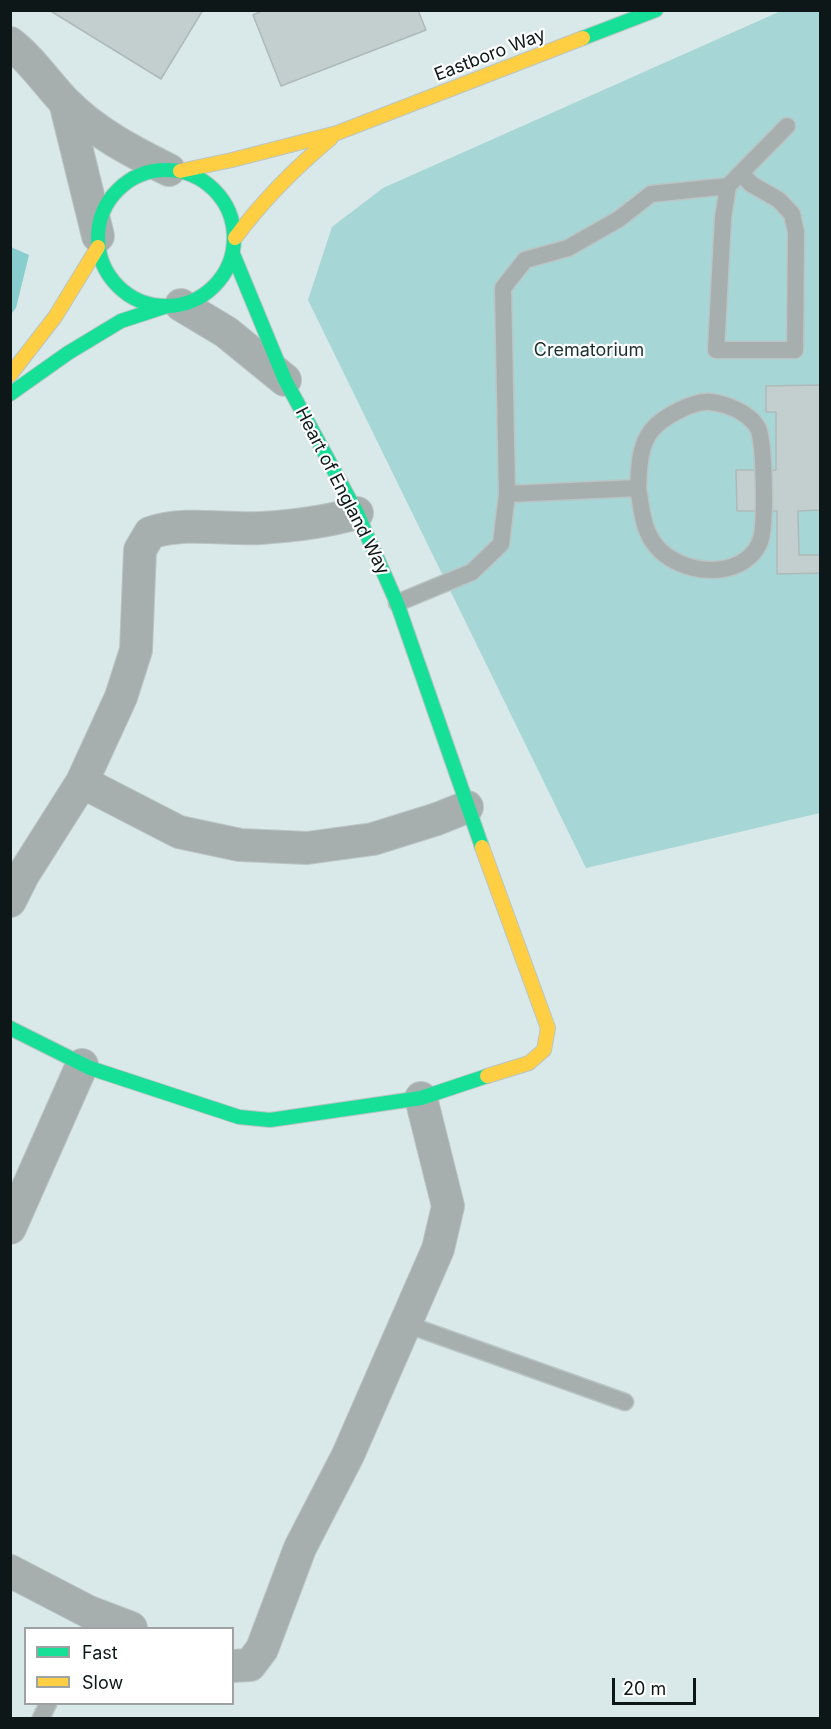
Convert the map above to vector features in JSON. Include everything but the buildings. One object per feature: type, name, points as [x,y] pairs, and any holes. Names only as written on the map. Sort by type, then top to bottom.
[{"type":"street","name":"Eastboro Way","points":[[174,170],[232,160],[337,133],[656,10]]},
{"type":"street","points":[[10,43],[65,102],[93,128],[135,153],[202,179],[219,194],[231,215],[235,238],[233,254],[225,273],[213,288],[197,299],[120,321],[68,353],[10,394]]},
{"type":"street","points":[[65,102],[98,242],[109,275],[123,290],[143,302],[174,306]]},
{"type":"street","name":"Eastboro Way","points":[[235,238],[288,175],[337,133]]},
{"type":"street","points":[[10,375],[55,317],[98,242],[104,210],[120,187],[148,172],[174,170]]},
{"type":"street","name":"Heart of England Way","points":[[10,1028],[82,1065],[239,1118],[270,1120],[421,1098],[530,1063],[544,1050],[548,1028],[466,807],[397,603],[357,513],[285,380],[233,254]]},
{"type":"street","name":"Heart of England Way","points":[[174,306],[226,332],[285,380]]},
{"type":"street","points":[[13,891],[82,782],[121,696],[136,650],[140,550],[150,533],[167,527],[261,528],[334,520],[357,513]]},
{"type":"street","points":[[82,782],[179,832],[240,845],[307,848],[373,839],[437,819],[466,807]]},
{"type":"street","points":[[10,1228],[82,1065]]},
{"type":"street","points":[[234,1666],[250,1665],[262,1649],[300,1548],[348,1455],[438,1249],[448,1206],[421,1098]]},
{"type":"street","points":[[10,1571],[85,1620],[121,1627]]},
{"type":"lane","points":[[741,173],[751,184],[779,200],[792,214],[796,243],[795,350],[716,350],[723,218],[728,186],[787,126]]},
{"type":"lane","points":[[397,603],[472,572],[501,544],[507,494],[503,288],[525,260],[568,248],[619,219],[651,194],[728,186]]},
{"type":"lane","points":[[710,402],[735,409],[752,418],[759,431],[764,511],[760,544],[748,558],[730,569],[710,571],[674,560],[657,548],[644,526],[638,488],[639,459],[651,431],[670,414],[710,402]]},
{"type":"lane","points":[[507,494],[638,488]]},
{"type":"lane","points":[[406,1324],[625,1402]]},
{"type":"lane","points":[[41,1719],[48,1705]]},
{"type":"green space","name":"Crematorium","points":[[781,11],[820,11],[820,813],[586,868],[308,300],[332,227],[383,188]]},
{"type":"shaded area","points":[[11,247],[29,255],[16,308],[11,314]]},
{"type":"traffic: fast","points":[[583,38],[656,10]]},
{"type":"traffic: fast","points":[[166,170],[192,175],[204,181],[214,190],[223,200],[229,212],[234,238],[229,264],[223,276],[214,286],[204,295],[192,301],[166,306],[140,301],[128,295],[118,286],[109,276],[103,264],[98,238],[103,212],[109,200],[118,190],[128,181],[140,175],[166,170]]},
{"type":"traffic: fast","points":[[233,254],[285,380],[357,513],[397,603],[482,847]]},
{"type":"traffic: fast","points":[[10,394],[68,353],[121,321],[167,306]]},
{"type":"traffic: fast","points":[[10,1028],[90,1068],[239,1117],[270,1120],[421,1098],[487,1076]]},
{"type":"traffic: slow","points":[[180,171],[337,133],[583,38]]},
{"type":"traffic: slow","points":[[235,238],[280,185],[331,138]]},
{"type":"traffic: slow","points":[[10,375],[55,317],[98,247]]},
{"type":"traffic: slow","points":[[482,847],[548,1028],[544,1050],[529,1063],[487,1076]]}]
